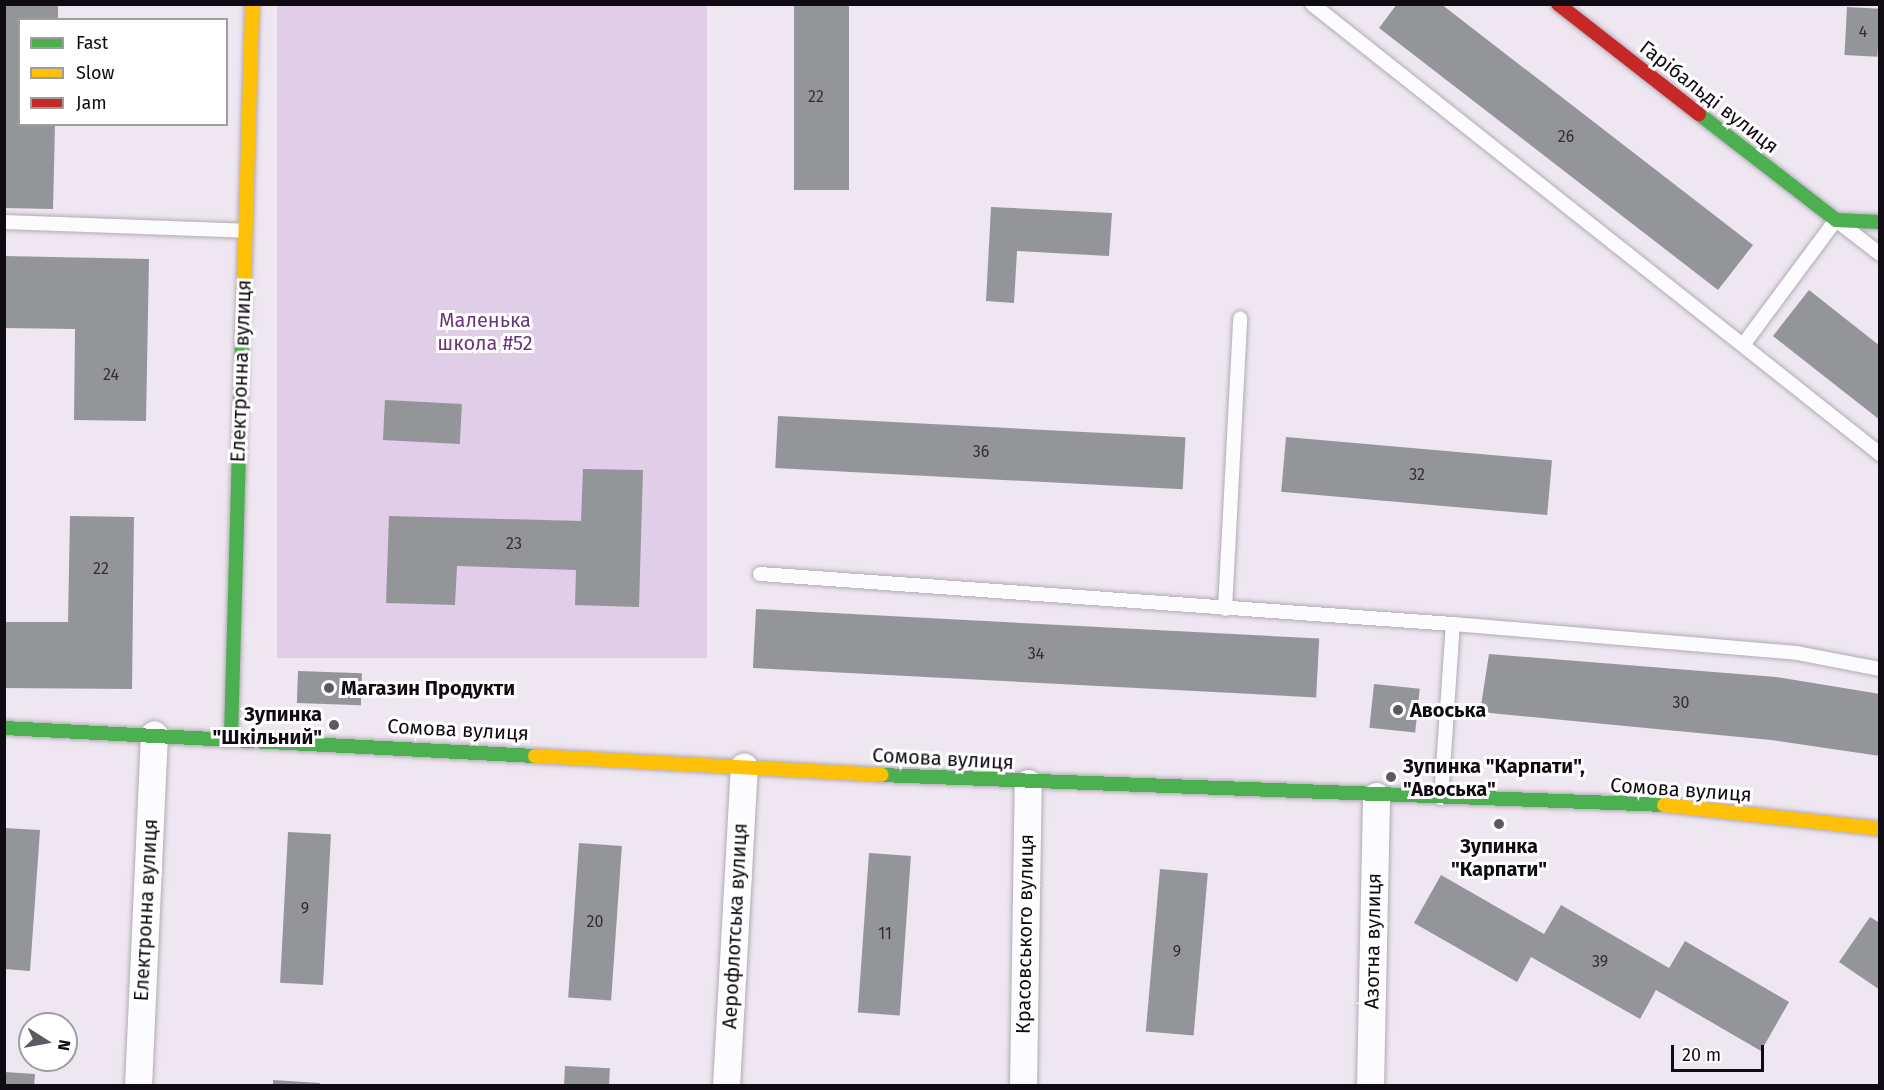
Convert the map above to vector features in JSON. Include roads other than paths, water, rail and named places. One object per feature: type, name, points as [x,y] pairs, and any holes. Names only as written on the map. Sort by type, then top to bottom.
[{"type":"main road","name":"Електронна вулиця","points":[[231,736],[252,4]]},
{"type":"main road","name":"Гарібальді вулиця","points":[[1558,4],[1836,220]]},
{"type":"main road","points":[[1836,220],[1880,222]]},
{"type":"main road","name":"Сомова вулиця","points":[[4,728],[231,736],[1028,783],[1441,800],[1662,805],[1880,829]]},
{"type":"street","name":"Електронна вулиця","points":[[138,1086],[154,734]]},
{"type":"street","name":"Аерофлотська вулиця","points":[[726,1086],[744,767]]},
{"type":"street","name":"Красовського вулиця","points":[[1023,1086],[1028,783]]},
{"type":"street","name":"Азотна вулиця","points":[[1370,1086],[1376,796]]},
{"type":"lane","points":[[1312,4],[1880,454]]},
{"type":"lane","points":[[1743,345],[1836,220],[1880,254]]},
{"type":"lane","points":[[4,222],[245,231]]},
{"type":"lane","points":[[1225,609],[1240,318]]},
{"type":"lane","points":[[760,574],[1453,624],[1797,653],[1880,669]]},
{"type":"lane","points":[[1441,800],[1453,624]]},
{"type":"place","name":"Магазин Продукти","points":[[329,688]]},
{"type":"place","name":"Авоська","points":[[1398,710]]},
{"type":"place","name":"Зупинка \"Шкільний\"","points":[[334,725]]},
{"type":"place","name":"Зупинка \"Карпати\", \"Авоська\"","points":[[1391,777]]},
{"type":"place","name":"Зупинка \"Карпати\"","points":[[1499,824]]},
{"type":"park label","name":"Маленька школа #52","points":[[485,332]]}]
